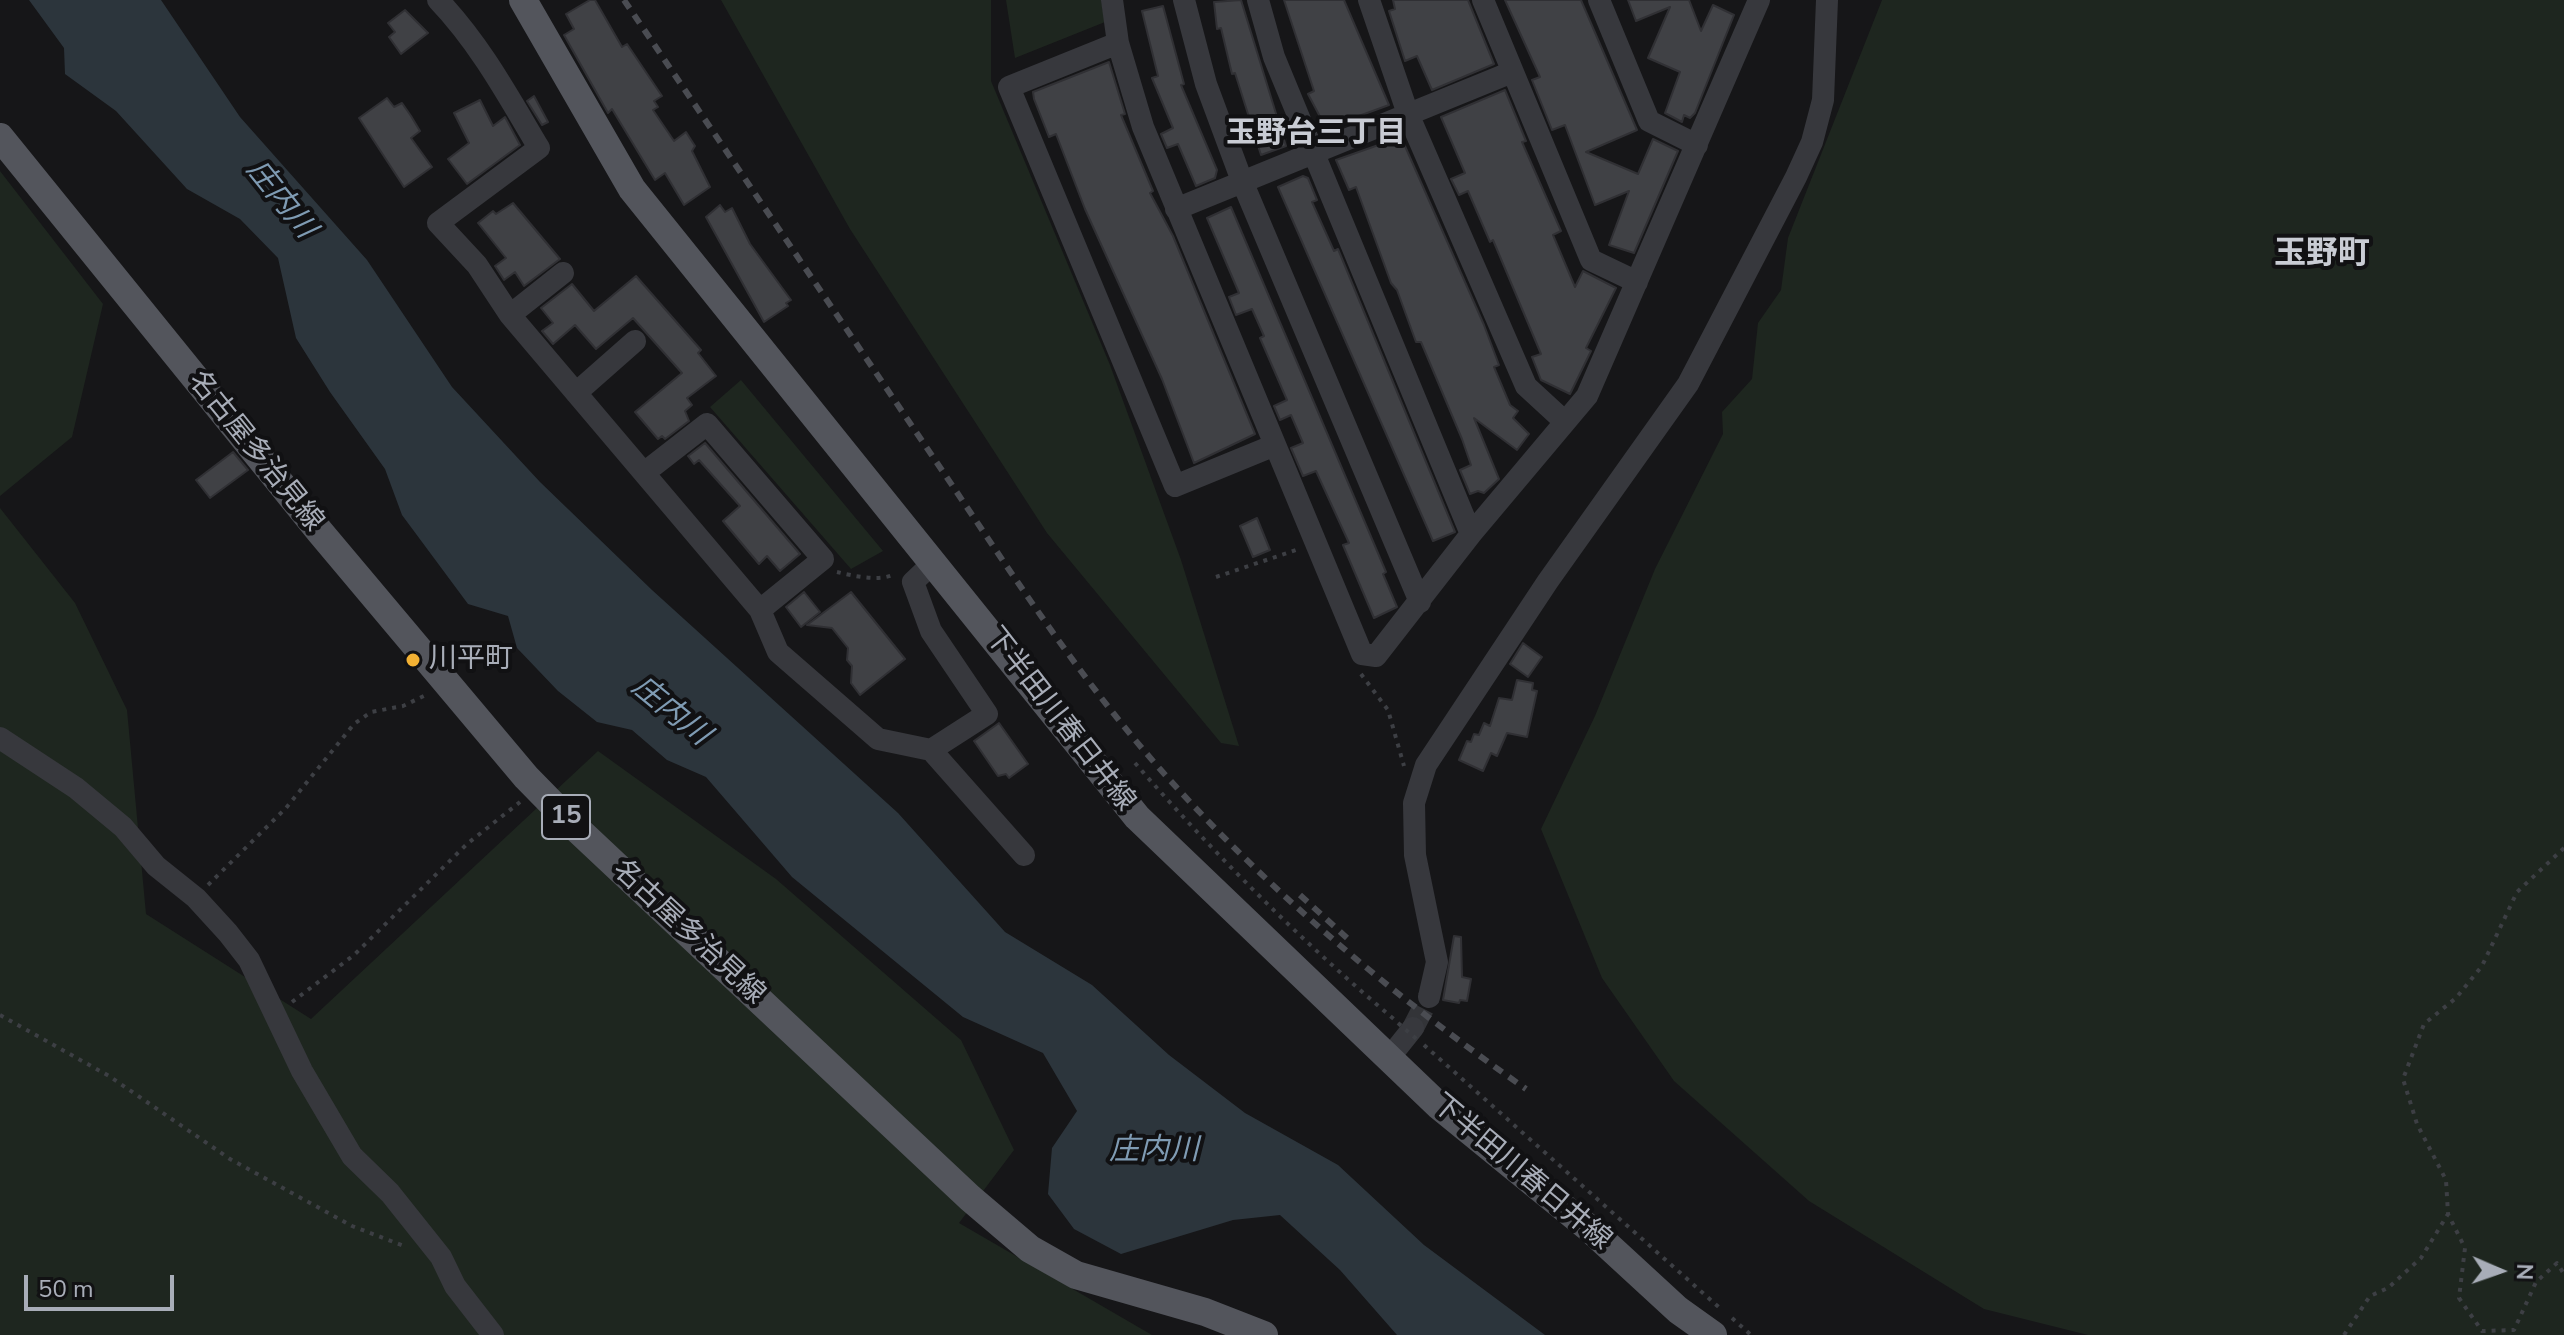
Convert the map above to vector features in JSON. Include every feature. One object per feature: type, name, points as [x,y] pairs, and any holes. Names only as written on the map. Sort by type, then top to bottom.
[{"type":"main road","name":"下半田川春日井線","points":[[523,0],[632,189],[923,573],[1137,817],[1439,1106],[1590,1229],[1678,1310],[1713,1335]]},
{"type":"main road","name":"名古屋多治見線","points":[[0,137],[446,682],[535,786],[970,1198],[1030,1249],[1076,1275],[1205,1312],[1264,1335]]},
{"type":"street","points":[[438,0],[493,68],[539,148],[438,223],[477,265],[510,315],[760,610],[778,652],[878,739],[931,750],[1024,855]]},
{"type":"street","points":[[1112,0],[1118,43],[1143,127],[1362,654],[1376,656],[1471,534],[1587,396],[1697,145],[1752,3]]},
{"type":"street","points":[[1184,0],[1206,84],[1242,181],[1420,602]]},
{"type":"street","points":[[1258,0],[1274,57],[1471,534]]},
{"type":"street","points":[[1369,0],[1408,114],[1526,386],[1564,421]]},
{"type":"street","points":[[1483,0],[1591,260],[1637,282]]},
{"type":"street","points":[[1599,0],[1649,121],[1697,145]]},
{"type":"street","points":[[1429,997],[1437,962],[1415,855],[1414,803],[1426,765],[1548,581],[1688,384],[1812,142],[1823,100],[1827,0]]},
{"type":"street","points":[[1118,43],[1009,87],[1175,486],[1275,445]]},
{"type":"street","points":[[1176,209],[1512,72]]},
{"type":"street","points":[[510,315],[563,273]]},
{"type":"street","points":[[576,393],[635,341]]},
{"type":"street","points":[[644,473],[707,424],[823,559],[760,610]]},
{"type":"street","points":[[923,573],[931,631],[987,714],[931,750]]},
{"type":"street","points":[[0,738],[87,797],[123,827],[156,866],[196,898],[249,960],[302,1071],[352,1156],[390,1193],[441,1257],[455,1286],[493,1335]]},
{"type":"street","points":[[1389,1058],[1411,1031]]},
{"type":"path","points":[[823,559],[829,569],[853,576],[890,577],[899,572],[923,573]]},
{"type":"path","points":[[196,898],[286,808],[354,724],[371,712],[403,706],[446,682]]},
{"type":"path","points":[[1135,763],[1203,841],[1284,921],[1751,1335]]},
{"type":"path","points":[[275,1015],[354,955],[467,844],[535,786]]},
{"type":"path","points":[[2564,848],[2517,892],[2482,966],[2456,998],[2424,1024],[2403,1079],[2417,1124],[2446,1180],[2448,1214],[2465,1248],[2459,1298],[2482,1331],[2514,1330],[2536,1282],[2557,1263],[2564,1274]]},
{"type":"path","points":[[0,1015],[109,1076],[230,1159],[352,1226],[441,1257]]},
{"type":"path","points":[[2344,1335],[2370,1296],[2388,1288],[2421,1258],[2448,1214]]},
{"type":"shaded area","points":[[721,0],[991,0],[991,81],[1110,365],[1181,560],[1239,746],[1221,743],[1047,533],[850,229]]},
{"type":"shaded area","points":[[1006,0],[1101,0],[1105,22],[1015,58]]},
{"type":"shaded area","points":[[1882,0],[2564,0],[2564,1335],[2088,1335],[1984,1309],[1809,1201],[1674,1081],[1602,978],[1541,829],[1595,716],[1655,569],[1723,434],[1722,412],[1752,379],[1758,323],[1781,290],[1788,238]]},
{"type":"shaded area","points":[[0,171],[103,304],[72,437],[0,496]]},
{"type":"shaded area","points":[[741,380],[883,551],[851,569],[710,407]]},
{"type":"shaded area","points":[[0,508],[75,603],[127,710],[146,914],[311,1019],[598,751],[776,879],[961,1040],[1014,1150],[959,1223],[1152,1335],[0,1335]]},
{"type":"water","name":"庄内川","points":[[29,0],[161,0],[240,117],[367,260],[452,387],[540,482],[652,590],[898,813],[1005,932],[1092,985],[1169,1055],[1245,1113],[1338,1165],[1424,1245],[1545,1335],[1397,1335],[1340,1270],[1280,1215],[1233,1220],[1121,1254],[1074,1229],[1048,1194],[1052,1148],[1077,1111],[1043,1053],[963,1017],[792,877],[706,777],[667,760],[632,730],[597,722],[558,691],[517,648],[508,616],[468,604],[402,515],[385,469],[296,338],[278,258],[240,219],[187,189],[116,111],[65,74],[64,48]]},
{"type":"building","points":[[595,0],[622,47],[627,44],[662,96],[654,101],[658,107],[653,110],[674,141],[686,132],[695,146],[692,151],[710,187],[684,205],[665,173],[655,180],[612,109],[608,113],[564,35],[574,29],[566,14]]},
{"type":"building","points":[[1241,0],[1286,146],[1261,155],[1235,73],[1232,74],[1221,28],[1217,29],[1214,2]]},
{"type":"building","points":[[1284,0],[1344,0],[1389,105],[1326,128],[1308,94],[1314,91]]},
{"type":"building","points":[[1393,0],[1468,0],[1494,64],[1432,90],[1417,56],[1405,61],[1389,11],[1395,9]]},
{"type":"building","points":[[1505,0],[1581,0],[1637,130],[1586,152],[1638,174],[1653,139],[1678,151],[1634,253],[1609,245],[1629,191],[1595,205],[1565,125],[1552,130],[1532,80],[1540,77]]},
{"type":"building","points":[[1628,0],[1689,0],[1701,31],[1713,5],[1734,15],[1695,113],[1690,118],[1684,115],[1682,122],[1665,113],[1680,72],[1648,58],[1670,7],[1636,21]]},
{"type":"building","points":[[1163,6],[1184,84],[1181,85],[1217,170],[1215,178],[1196,186],[1178,144],[1167,148],[1161,134],[1173,128],[1152,78],[1158,76],[1142,11]]},
{"type":"building","points":[[405,10],[428,33],[401,54],[389,37],[395,32],[388,23]]},
{"type":"building","points":[[1109,62],[1125,114],[1121,115],[1153,191],[1150,193],[1173,236],[1255,434],[1194,463],[1162,379],[1085,209],[1056,134],[1049,137],[1034,99],[1033,92]]},
{"type":"building","points":[[1505,90],[1526,141],[1522,142],[1561,231],[1553,235],[1575,287],[1583,271],[1616,288],[1586,348],[1591,351],[1570,394],[1541,380],[1532,357],[1541,354],[1493,240],[1490,242],[1468,191],[1459,195],[1451,179],[1465,173],[1441,117]]},
{"type":"building","points":[[534,96],[548,122],[542,125],[527,101]]},
{"type":"building","points":[[387,98],[394,107],[402,103],[411,116],[420,131],[411,138],[432,167],[404,187],[359,118]]},
{"type":"building","points":[[480,100],[493,126],[505,117],[520,145],[467,184],[448,159],[469,143],[454,113]]},
{"type":"building","points":[[1401,137],[1484,325],[1499,365],[1494,367],[1510,405],[1518,411],[1513,418],[1529,434],[1517,450],[1474,418],[1499,479],[1484,493],[1478,491],[1470,494],[1460,470],[1471,465],[1462,439],[1421,342],[1416,342],[1397,290],[1391,283],[1356,187],[1349,190],[1336,160]]},
{"type":"building","points":[[1303,176],[1308,178],[1317,200],[1312,202],[1334,251],[1338,249],[1455,532],[1433,541],[1278,187]]},
{"type":"building","points":[[513,203],[560,259],[524,286],[515,272],[504,280],[495,266],[506,258],[478,223],[493,211],[496,214]]},
{"type":"building","points":[[720,205],[725,212],[732,208],[750,244],[791,300],[786,303],[788,306],[764,322],[706,217]]},
{"type":"building","points":[[1231,207],[1386,572],[1383,574],[1397,607],[1374,618],[1343,545],[1349,543],[1316,471],[1303,476],[1291,448],[1303,443],[1291,415],[1280,420],[1274,406],[1287,400],[1260,338],[1264,336],[1252,309],[1236,315],[1229,297],[1239,293],[1207,218]]},
{"type":"building","points":[[636,276],[701,350],[698,353],[716,376],[687,398],[692,405],[685,411],[689,421],[665,439],[662,436],[658,439],[635,412],[682,373],[633,318],[596,349],[575,325],[553,344],[542,331],[553,323],[541,308],[572,284],[594,311]]},
{"type":"building","points":[[705,443],[800,554],[780,571],[767,556],[759,564],[723,521],[740,506],[699,460],[694,464],[688,456]]},
{"type":"building","points":[[233,452],[248,470],[210,498],[196,480]]},
{"type":"building","points":[[1257,518],[1270,550],[1253,557],[1240,526]]},
{"type":"building","points":[[804,592],[820,612],[801,627],[786,607]]},
{"type":"building","points":[[851,592],[905,659],[860,695],[851,683],[852,666],[847,660],[848,648],[832,628],[807,625]]},
{"type":"building","points":[[1523,643],[1542,657],[1528,677],[1510,664]]},
{"type":"building","points":[[1517,680],[1533,683],[1532,690],[1537,691],[1527,737],[1507,733],[1497,756],[1491,753],[1483,771],[1459,760],[1467,741],[1471,742],[1474,734],[1479,735],[1484,723],[1490,726],[1499,698],[1512,700]]},
{"type":"building","points":[[999,723],[1028,764],[1009,778],[1006,774],[998,776],[974,741]]},
{"type":"building","points":[[1454,936],[1461,937],[1462,977],[1471,979],[1467,1001],[1460,1000],[1459,1003],[1443,1000]]},
{"type":"tunnel","points":[[1413,1028],[1429,997]]},
{"type":"railway","points":[[624,0],[1014,577],[1129,732],[1202,814],[1288,900],[1380,979],[1526,1089]]},
{"type":"railway","points":[[1300,895],[1347,938]]},
{"type":"place","name":"川平町","points":[[413,660]]},
{"type":"district","name":"玉野台三丁目","points":[[1316,135]]},
{"type":"district","name":"玉野町","points":[[2322,255]]}]
